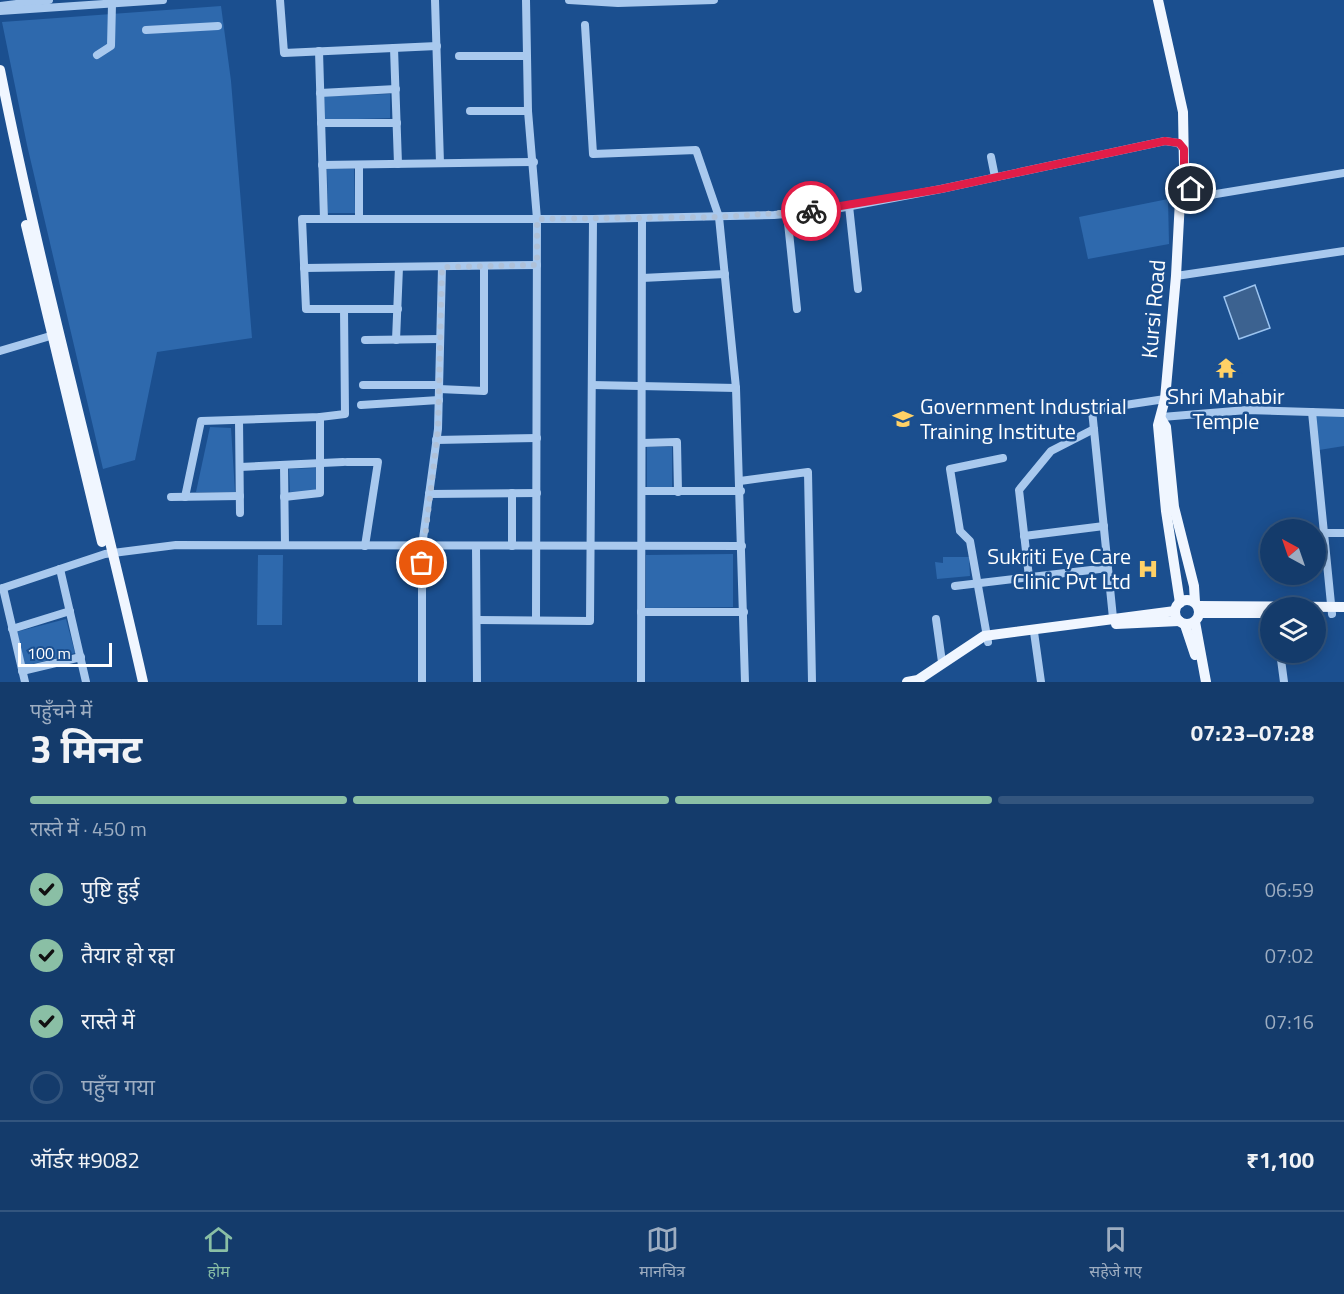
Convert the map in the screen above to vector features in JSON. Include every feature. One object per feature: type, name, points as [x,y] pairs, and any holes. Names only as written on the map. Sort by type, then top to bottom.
[{"type":"main road","points":[[1158,0],[1183,112],[1184,167],[1188,196]]},
{"type":"main road","points":[[0,70],[56,334]]},
{"type":"main road","points":[[0,104],[56,334],[90,453],[108,553],[136,682]]},
{"type":"main road","name":"Kursi Road","points":[[1188,196],[1178,219],[1176,276],[1164,399],[1158,425],[1166,510],[1188,613],[1206,682]]},
{"type":"main road","points":[[108,553],[143,682]]},
{"type":"main road","points":[[1336,611],[1344,607]]},
{"type":"main road","points":[[907,682],[918,680],[942,662],[988,639],[1113,618],[1260,610]]},
{"type":"main road","points":[[921,682],[988,639],[1188,613]]},
{"type":"main road","name":"Kursi Road","points":[[1188,613],[1199,682]]},
{"type":"street","points":[[0,6],[49,0]]},
{"type":"street","points":[[0,11],[64,3],[112,4],[163,0]]},
{"type":"street","points":[[280,0],[284,52],[437,46]]},
{"type":"street","points":[[435,0],[440,163]]},
{"type":"street","points":[[526,0],[525,56],[537,219],[536,620]]},
{"type":"street","points":[[569,0],[618,3],[714,0]]},
{"type":"street","points":[[97,55],[111,46],[112,4]]},
{"type":"street","points":[[585,25],[593,154],[696,150],[719,217],[736,388],[741,491],[745,682]]},
{"type":"street","points":[[146,30],[218,26]]},
{"type":"street","points":[[394,48],[398,164]]},
{"type":"street","points":[[319,51],[324,219]]},
{"type":"street","points":[[459,56],[525,56]]},
{"type":"street","points":[[320,93],[396,89]]},
{"type":"street","points":[[470,111],[528,111]]},
{"type":"street","points":[[321,123],[397,123]]},
{"type":"street","points":[[398,309],[306,309],[302,219],[593,219],[719,217],[787,213],[849,206],[1165,141],[1179,143],[1184,149]]},
{"type":"street","points":[[991,157],[995,177]]},
{"type":"street","points":[[322,165],[534,162]]},
{"type":"street","points":[[359,165],[359,219]]},
{"type":"street","points":[[1188,196],[1344,173]]},
{"type":"street","points":[[849,206],[858,289]]},
{"type":"street","points":[[787,213],[798,309]]},
{"type":"street","points":[[641,682],[642,218]]},
{"type":"street","points":[[477,620],[590,621],[593,219]]},
{"type":"street","points":[[1176,276],[1344,251]]},
{"type":"street","points":[[304,268],[537,265]]},
{"type":"street","points":[[363,385],[484,391],[484,266]]},
{"type":"street","points":[[396,340],[399,267]]},
{"type":"street","points":[[422,682],[422,546],[439,400],[442,267]]},
{"type":"street","points":[[642,278],[725,274]]},
{"type":"street","points":[[184,497],[200,421],[320,417],[343,415],[346,412],[344,309]]},
{"type":"street","points":[[0,351],[56,334]]},
{"type":"street","points":[[365,340],[440,339]]},
{"type":"street","points":[[592,385],[736,388]]},
{"type":"street","points":[[1113,618],[1092,410],[1164,399]]},
{"type":"street","points":[[361,405],[439,400]]},
{"type":"street","points":[[1161,418],[1247,410],[1344,413]]},
{"type":"street","points":[[1312,412],[1324,519]]},
{"type":"street","points":[[284,496],[319,494],[322,463],[320,417]]},
{"type":"street","points":[[239,420],[240,513]]},
{"type":"street","points":[[1029,577],[1019,490],[1051,451],[1094,429]]},
{"type":"street","points":[[436,440],[537,438]]},
{"type":"street","points":[[642,443],[677,442],[678,492]]},
{"type":"street","points":[[988,639],[970,541],[960,531],[950,469],[1003,458]]},
{"type":"street","points":[[240,467],[377,461],[365,546]]},
{"type":"street","points":[[284,465],[285,545]]},
{"type":"street","points":[[740,481],[808,472],[812,682]]},
{"type":"street","points":[[642,491],[741,491]]},
{"type":"street","points":[[512,493],[512,546]]},
{"type":"street","points":[[429,494],[537,493]]},
{"type":"street","points":[[171,497],[240,496]]},
{"type":"street","points":[[1024,536],[1104,526]]},
{"type":"street","points":[[1336,611],[1326,534],[1344,532]]},
{"type":"street","points":[[25,682],[1,588],[108,553],[176,546],[742,546]]},
{"type":"street","points":[[476,546],[477,682]]},
{"type":"street","points":[[956,586],[1108,568]]},
{"type":"street","points":[[60,569],[86,682]]},
{"type":"street","points":[[12,629],[70,611]]},
{"type":"street","points":[[641,612],[744,612]]},
{"type":"street","points":[[936,619],[942,662]]},
{"type":"street","points":[[1034,632],[1041,682]]},
{"type":"street","points":[[22,671],[81,657]]},
{"type":"street","points":[[1281,663],[1284,682]]},
{"type":"shaded area","points":[[221,6],[231,81],[252,338],[157,352],[135,460],[103,469],[27,145],[2,22]]},
{"type":"shaded area","points":[[390,94],[390,118],[325,120],[324,96]]},
{"type":"shaded area","points":[[327,169],[354,169],[355,213],[328,213]]},
{"type":"shaded area","points":[[1168,199],[1169,244],[1088,259],[1079,217]]},
{"type":"shaded area","points":[[1255,285],[1270,328],[1239,339],[1224,297]]},
{"type":"shaded area","points":[[1314,414],[1344,415],[1344,446],[1319,450]]},
{"type":"shaded area","points":[[210,427],[231,428],[235,492],[196,492]]},
{"type":"shaded area","points":[[647,447],[672,447],[672,489],[647,489]]},
{"type":"shaded area","points":[[317,468],[318,491],[290,492],[289,469]]},
{"type":"shaded area","points":[[733,554],[733,607],[646,608],[646,555]]},
{"type":"shaded area","points":[[258,555],[283,555],[282,625],[257,625]]},
{"type":"shaded area","points":[[943,557],[969,557],[970,576],[937,579],[935,562],[943,563]]},
{"type":"shaded area","points":[[66,619],[75,653],[25,666],[16,632]]},
{"type":"way so far","points":[[422,563],[422,546],[438,429],[442,267],[537,265],[537,219],[719,217],[811,211]]},
{"type":"place","name":"Shri Mahabir Temple","points":[[1226,368]]},
{"type":"place","name":"Government Industrial Training Institute","points":[[903,419]]},
{"type":"place","name":"Sukriti Eye Care Clinic Pvt Ltd","points":[[1148,569]]},
{"type":"route","points":[[811,211],[830,210],[941,189],[1165,141],[1179,143],[1184,149],[1184,167],[1191,189]]}]
